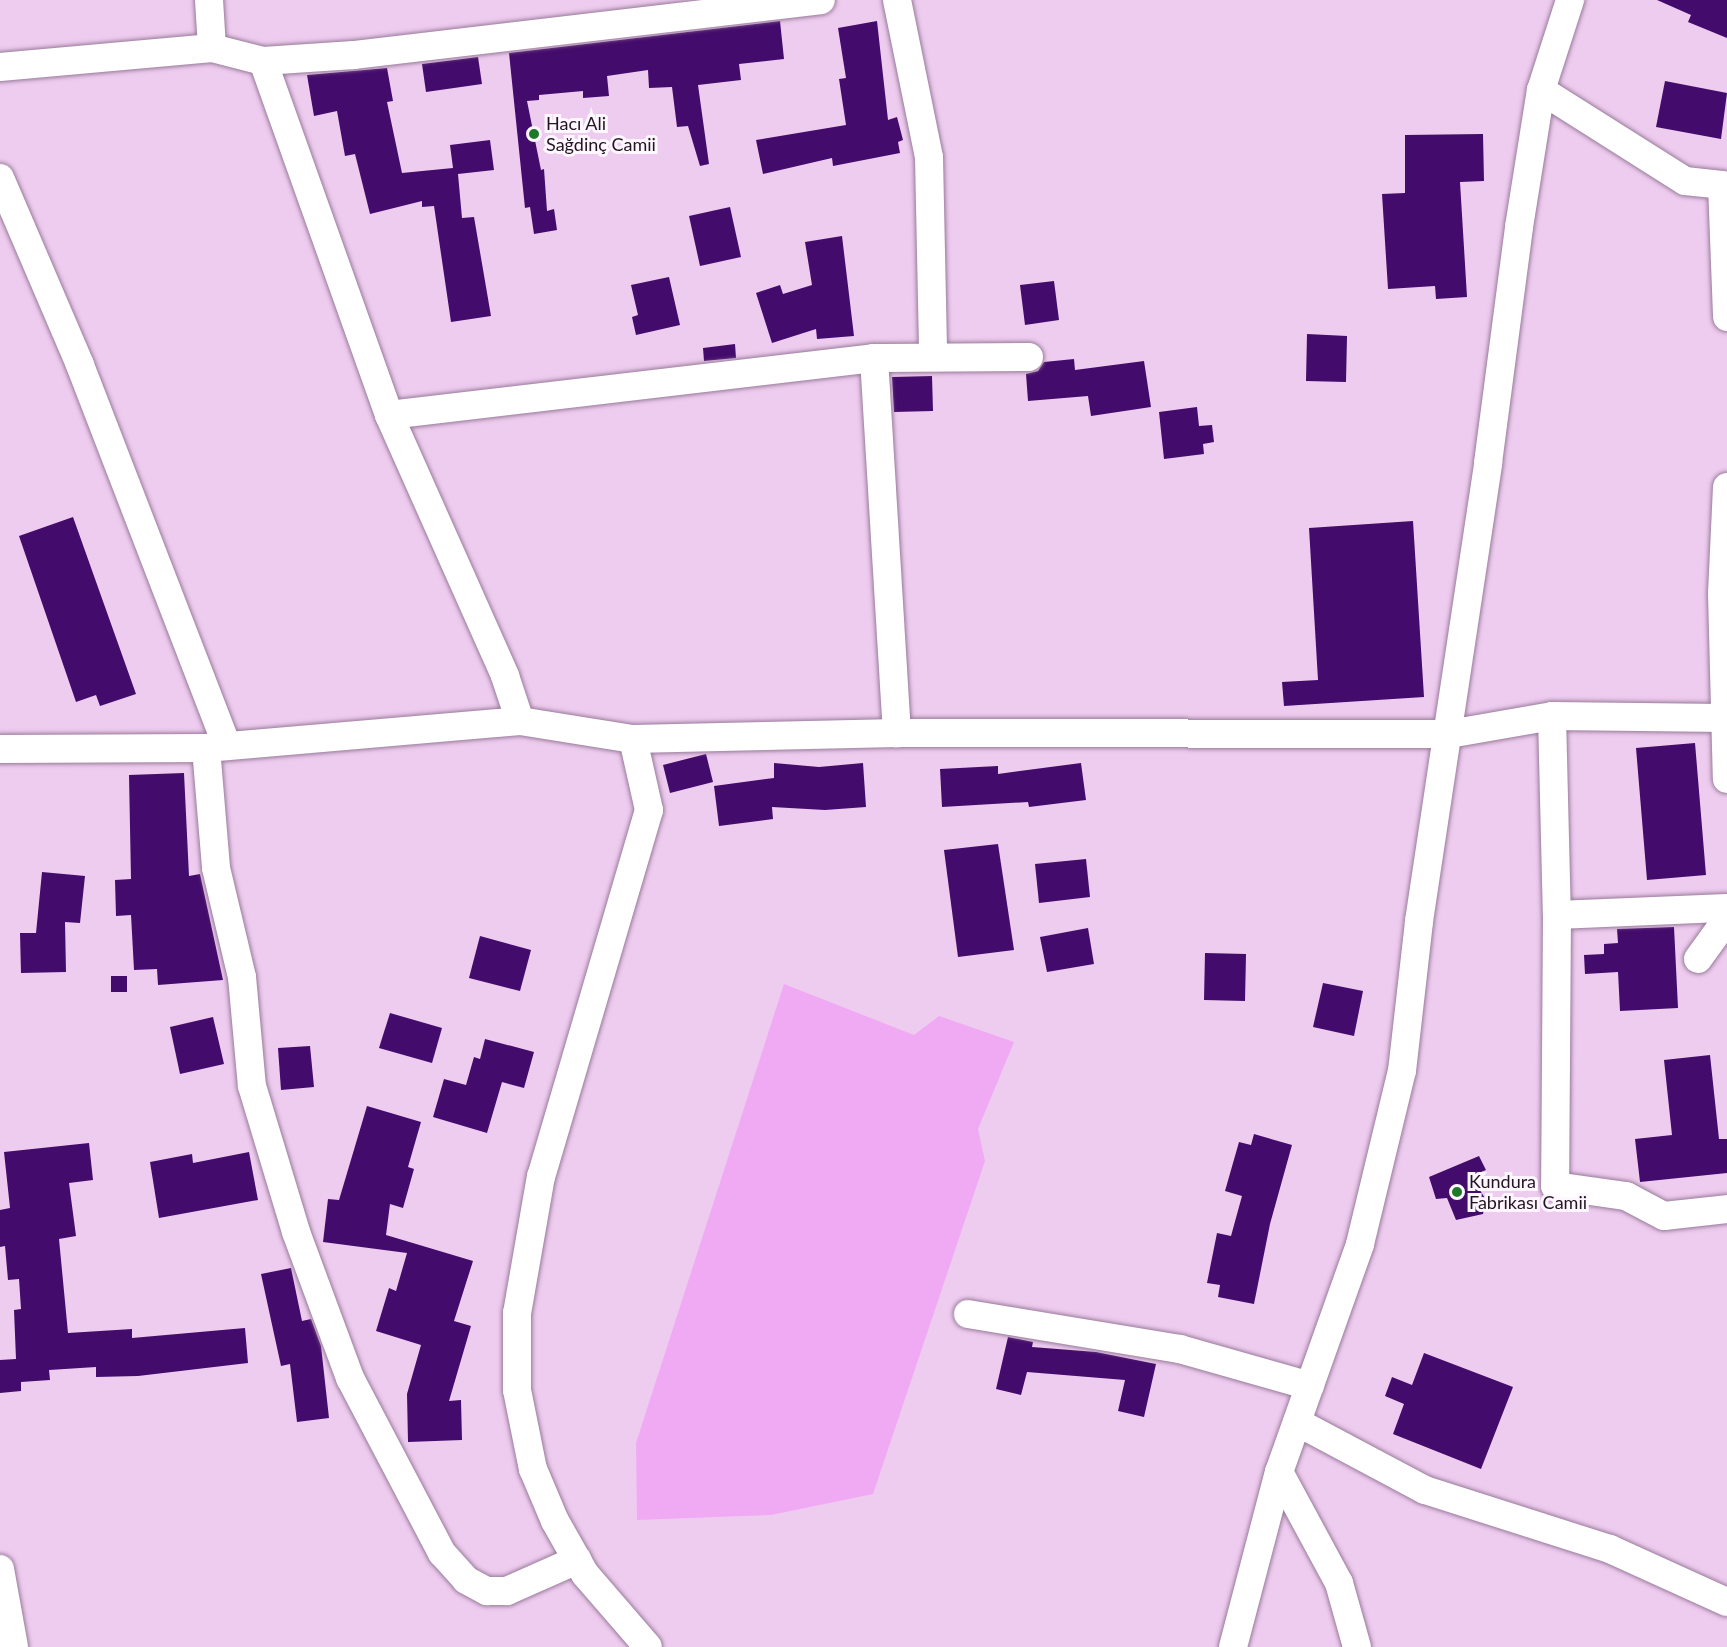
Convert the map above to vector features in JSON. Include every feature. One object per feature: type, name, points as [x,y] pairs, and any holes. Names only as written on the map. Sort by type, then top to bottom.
[{"type":"street","points":[[209,0],[212,48]]},
{"type":"street","points":[[0,67],[212,48],[263,61],[354,56],[821,0]]},
{"type":"street","points":[[897,0],[929,157],[933,356]]},
{"type":"street","points":[[1233,1647],[1279,1472],[1360,1244],[1402,1071],[1419,921],[1449,734],[1488,463],[1504,320],[1541,90],[1570,0]]},
{"type":"street","points":[[263,61],[389,415],[505,676],[520,721]]},
{"type":"street","points":[[1541,90],[1685,181],[1722,184],[1727,317]]},
{"type":"street","points":[[0,178],[85,376],[216,746],[216,868],[242,977],[252,1086],[296,1232],[350,1378],[442,1553],[466,1580],[487,1591],[507,1591],[577,1560]]},
{"type":"street","points":[[389,415],[874,358],[1029,357]]},
{"type":"street","points":[[874,358],[897,733]]},
{"type":"street","points":[[1727,487],[1722,594],[1727,779]]},
{"type":"street","points":[[1552,716],[1557,915],[1556,1186],[1626,1196],[1664,1216],[1727,1209]]},
{"type":"street","points":[[0,749],[216,746],[520,721],[633,739],[897,733],[1449,734],[1552,716],[1725,718]]},
{"type":"street","points":[[633,739],[648,810],[541,1176],[517,1313],[517,1390],[533,1469],[577,1560],[627,1627],[648,1647]]},
{"type":"street","points":[[1557,915],[1727,908]]},
{"type":"street","points":[[1698,959],[1727,919]]},
{"type":"street","points":[[968,1314],[1180,1349],[1310,1386]]},
{"type":"street","points":[[1297,1422],[1425,1490],[1610,1549],[1727,1602]]},
{"type":"street","points":[[1279,1472],[1339,1583],[1357,1647]]},
{"type":"street","points":[[0,1569],[14,1647]]},
{"type":"shaded area","points":[[784,984],[914,1035],[939,1016],[1014,1042],[978,1129],[985,1161],[873,1494],[771,1515],[637,1520],[636,1443]]},
{"type":"building","points":[[1657,0],[1727,0],[1727,38],[1688,22],[1691,15]]},
{"type":"building","points":[[780,21],[784,59],[739,64],[741,80],[698,85],[709,164],[700,166],[688,126],[677,127],[672,87],[649,88],[648,70],[607,76],[609,96],[583,98],[583,91],[539,95],[539,100],[527,101],[541,170],[544,169],[547,211],[554,209],[557,230],[534,234],[530,207],[525,208],[509,53]]},
{"type":"building","points":[[877,21],[888,120],[897,117],[903,140],[898,142],[900,153],[833,166],[832,158],[763,174],[756,140],[846,125],[839,79],[846,78],[838,28]]},
{"type":"building","points":[[478,57],[482,84],[426,92],[422,64]]},
{"type":"building","points":[[387,68],[393,101],[387,102],[402,173],[453,168],[450,145],[490,140],[494,170],[458,174],[462,218],[474,217],[491,316],[451,322],[434,206],[422,207],[422,201],[370,214],[355,154],[345,156],[337,111],[314,116],[307,75]]},
{"type":"building","points":[[1665,81],[1727,93],[1721,139],[1656,127]]},
{"type":"building","points":[[1483,134],[1484,181],[1460,182],[1467,297],[1436,299],[1435,286],[1388,289],[1382,194],[1405,193],[1405,135]]},
{"type":"building","points":[[730,207],[741,257],[700,266],[689,216]]},
{"type":"building","points":[[842,236],[854,336],[817,339],[816,329],[772,343],[756,293],[780,285],[783,294],[812,285],[805,242]]},
{"type":"building","points":[[669,277],[680,325],[636,335],[632,317],[638,315],[631,285]]},
{"type":"building","points":[[1054,281],[1059,320],[1025,325],[1020,285]]},
{"type":"building","points":[[1307,334],[1347,336],[1346,382],[1306,381]]},
{"type":"building","points":[[735,344],[736,358],[704,361],[703,348]]},
{"type":"building","points":[[1074,359],[1075,370],[1144,361],[1151,407],[1091,416],[1088,396],[1028,401],[1026,374],[1038,371],[1044,362]]},
{"type":"building","points":[[932,376],[933,411],[894,412],[892,377]]},
{"type":"building","points":[[1197,407],[1199,426],[1212,425],[1214,442],[1203,444],[1204,454],[1164,459],[1159,412]]},
{"type":"building","points":[[73,517],[136,694],[100,706],[96,695],[76,702],[19,536]]},
{"type":"building","points":[[1413,521],[1424,697],[1284,706],[1282,682],[1318,680],[1309,528]]},
{"type":"building","points":[[1695,743],[1706,875],[1647,880],[1636,748]]},
{"type":"building","points":[[706,754],[713,782],[670,793],[663,765]]},
{"type":"building","points":[[774,763],[819,767],[863,763],[866,807],[825,810],[772,807],[773,819],[719,826],[714,786],[774,778]]},
{"type":"building","points":[[1081,763],[1086,800],[1029,807],[1028,802],[942,807],[940,769],[998,766],[998,774]]},
{"type":"building","points":[[184,773],[189,876],[200,874],[223,980],[158,985],[157,969],[134,970],[131,915],[116,916],[115,880],[131,879],[129,775]]},
{"type":"building","points":[[998,844],[1014,950],[958,957],[944,850]]},
{"type":"building","points":[[1086,859],[1090,897],[1039,903],[1035,864]]},
{"type":"building","points":[[42,872],[85,876],[80,923],[65,922],[66,972],[21,973],[20,933],[36,933]]},
{"type":"building","points":[[1674,927],[1678,1008],[1620,1011],[1618,972],[1585,974],[1584,955],[1604,954],[1604,944],[1618,943],[1617,929]]},
{"type":"building","points":[[1088,928],[1094,964],[1047,972],[1040,937]]},
{"type":"building","points":[[480,936],[531,950],[520,991],[469,978]]},
{"type":"building","points":[[1205,953],[1246,954],[1245,1001],[1204,1000]]},
{"type":"building","points":[[111,976],[127,976],[127,992],[111,992]]},
{"type":"building","points":[[1323,983],[1363,991],[1354,1036],[1313,1027]]},
{"type":"building","points":[[390,1013],[442,1028],[432,1063],[379,1048]]},
{"type":"building","points":[[213,1017],[224,1064],[180,1074],[170,1027]]},
{"type":"building","points":[[485,1039],[534,1052],[524,1088],[502,1082],[487,1133],[433,1117],[444,1079],[466,1085],[474,1057],[480,1059]]},
{"type":"building","points":[[310,1046],[314,1087],[281,1090],[278,1048]]},
{"type":"building","points":[[1710,1055],[1719,1139],[1727,1139],[1727,1173],[1640,1182],[1635,1139],[1672,1135],[1664,1060]]},
{"type":"building","points":[[367,1106],[421,1122],[408,1167],[414,1169],[403,1208],[390,1204],[386,1235],[473,1261],[454,1321],[471,1326],[449,1401],[461,1400],[462,1440],[408,1442],[407,1394],[421,1345],[376,1331],[389,1288],[396,1291],[407,1253],[323,1242],[328,1199],[339,1200]]},
{"type":"building","points":[[1254,1134],[1292,1145],[1270,1224],[1254,1304],[1218,1297],[1220,1285],[1207,1283],[1217,1233],[1231,1236],[1242,1196],[1225,1191],[1239,1142],[1251,1145]]},
{"type":"building","points":[[89,1143],[93,1180],[69,1183],[76,1236],[59,1239],[68,1333],[132,1329],[132,1338],[245,1328],[248,1363],[138,1376],[96,1377],[96,1367],[49,1370],[50,1380],[21,1382],[21,1391],[0,1393],[0,1360],[16,1359],[14,1310],[21,1309],[19,1279],[8,1280],[5,1246],[0,1247],[0,1210],[10,1208],[4,1152]]},
{"type":"building","points":[[249,1152],[258,1200],[159,1218],[150,1162],[192,1154],[193,1163]]},
{"type":"building","name":"Kundura Fabrikası Camii","points":[[1479,1156],[1486,1170],[1481,1172],[1484,1183],[1478,1187],[1486,1200],[1483,1214],[1456,1220],[1447,1198],[1436,1199],[1429,1177]]},
{"type":"building","points":[[291,1268],[302,1321],[311,1319],[321,1346],[329,1418],[297,1422],[290,1364],[281,1366],[261,1274]]},
{"type":"building","points":[[1008,1337],[1033,1342],[1032,1347],[1096,1352],[1156,1364],[1144,1417],[1118,1411],[1125,1380],[1027,1372],[1021,1395],[996,1389]]},
{"type":"building","points":[[1424,1353],[1513,1387],[1481,1469],[1393,1434],[1404,1404],[1385,1396],[1392,1377],[1412,1385]]},
{"type":"place","name":"Hacı Ali Sağdinç Camii","points":[[534,134]]},
{"type":"place","name":"Kundura Fabrikası Camii","points":[[1457,1192]]}]
